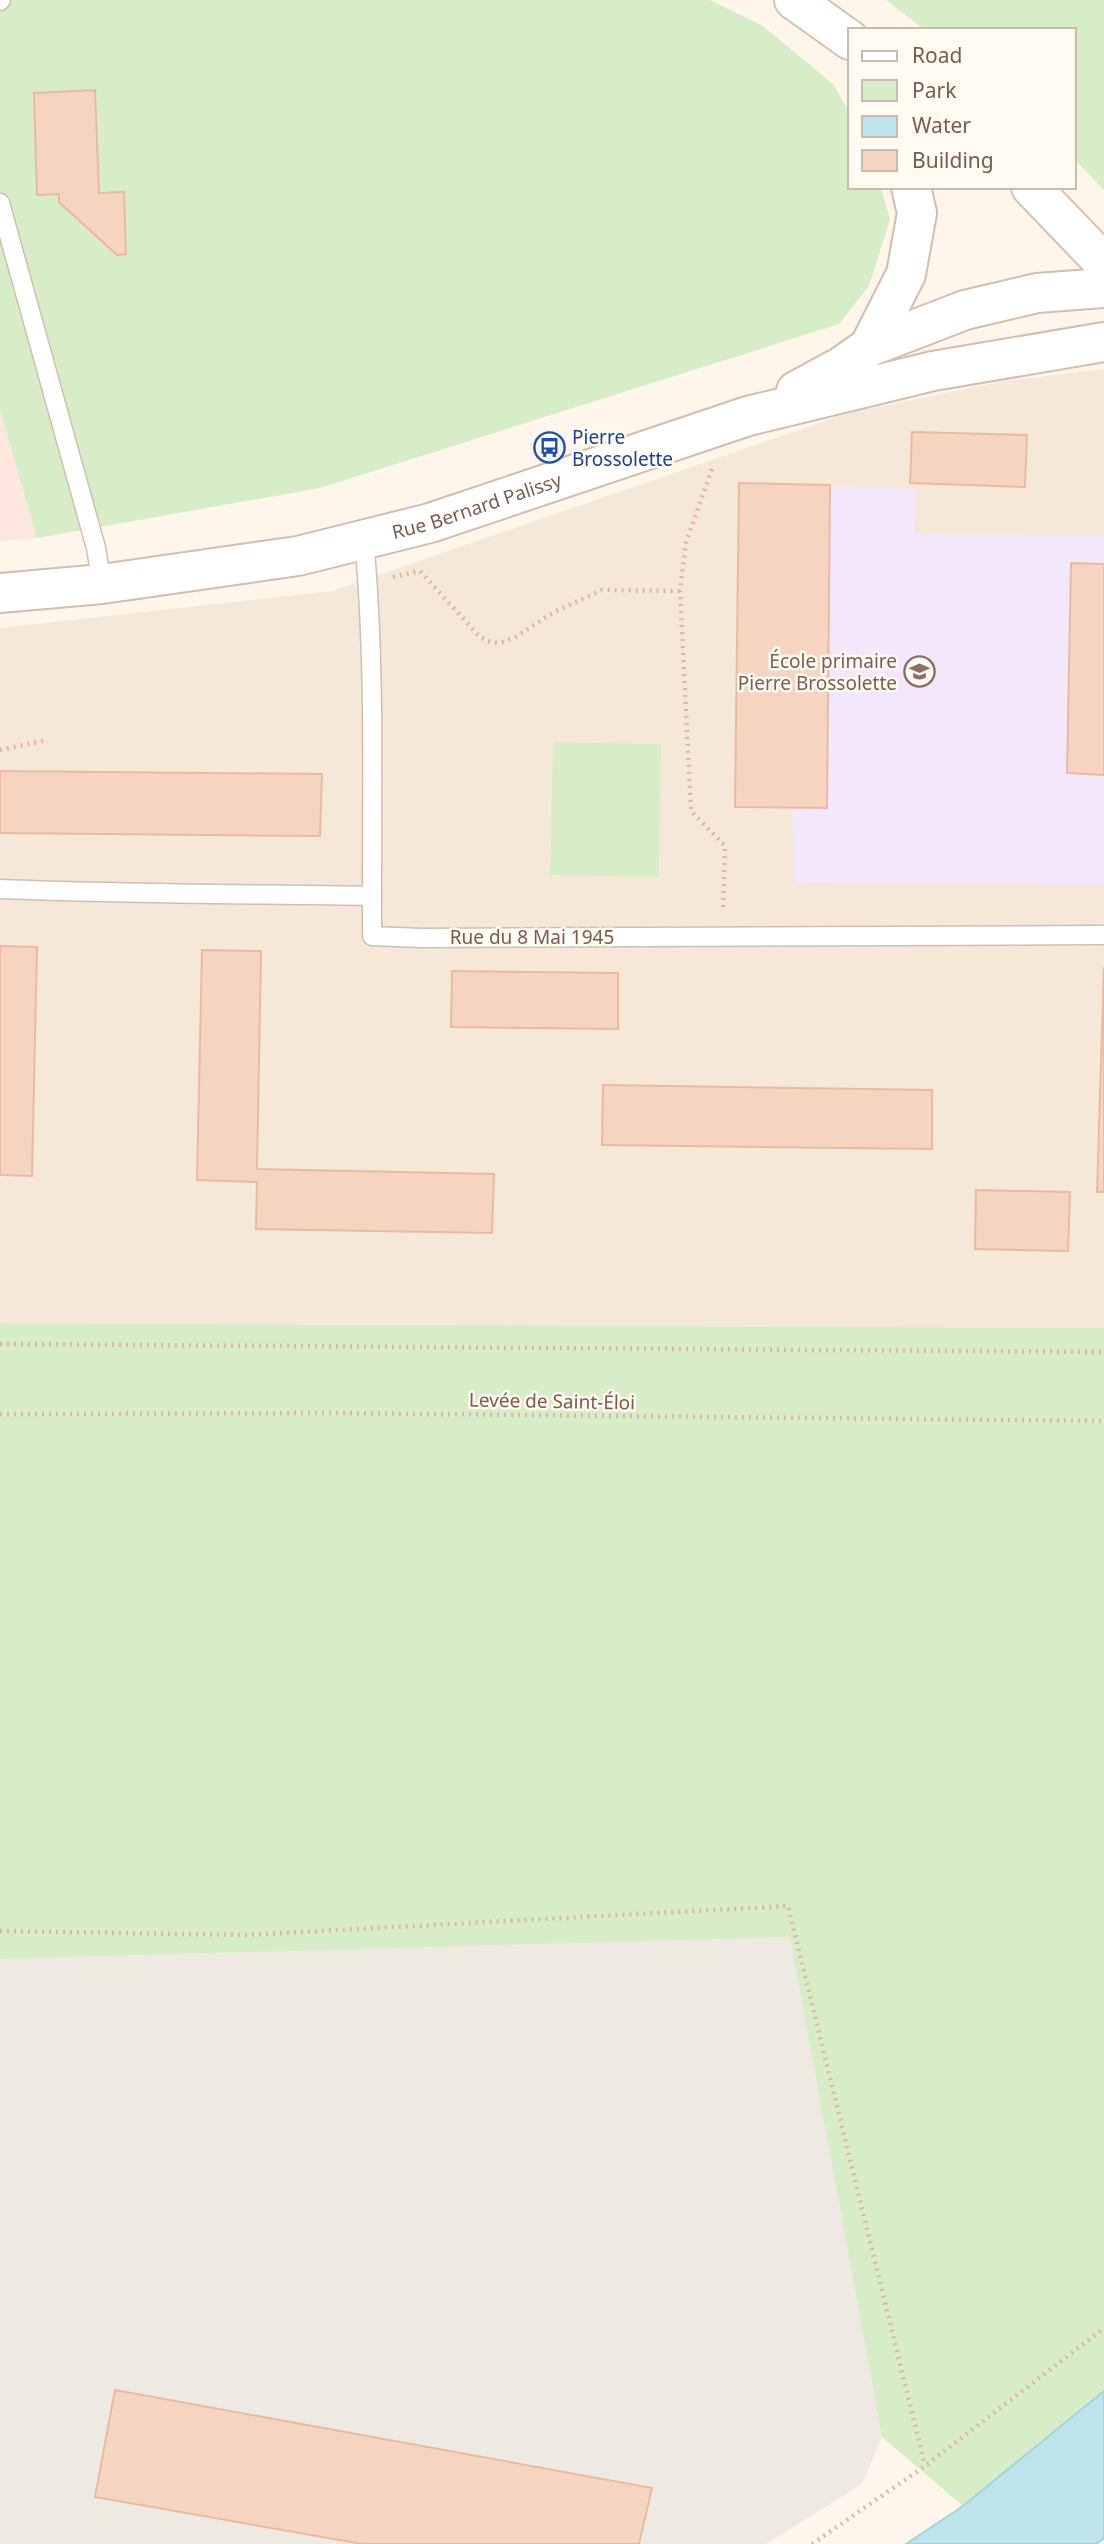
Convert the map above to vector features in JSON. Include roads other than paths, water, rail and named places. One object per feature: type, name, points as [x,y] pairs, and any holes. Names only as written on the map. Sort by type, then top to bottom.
[{"type":"street","points":[[794,0],[848,39]]},
{"type":"street","name":"Rue Bernard Palissy","points":[[869,347],[905,274],[917,213],[911,189]]},
{"type":"street","points":[[1033,189],[1104,263]]},
{"type":"street","name":"Rue Bernard Palissy","points":[[748,416],[842,366],[869,347],[965,310],[1037,293],[1104,288]]},
{"type":"street","name":"Rue Bernard Palissy","points":[[0,593],[102,584],[298,556],[430,523],[748,416],[933,371],[1104,342]]},
{"type":"lane","points":[[0,203],[96,548],[102,584]]},
{"type":"lane","points":[[0,889],[95,893],[372,896],[368,583],[364,539]]},
{"type":"lane","name":"Rue du 8 Mai 1945","points":[[372,896],[372,936],[1104,935]]},
{"type":"water","points":[[1104,2391],[1104,2538],[1096,2544],[906,2544],[963,2506]]},
{"type":"place","name":"Pierre Brossolette","points":[[549,448]]},
{"type":"place","name":"École primaire Pierre Brossolette","points":[[920,672]]}]
